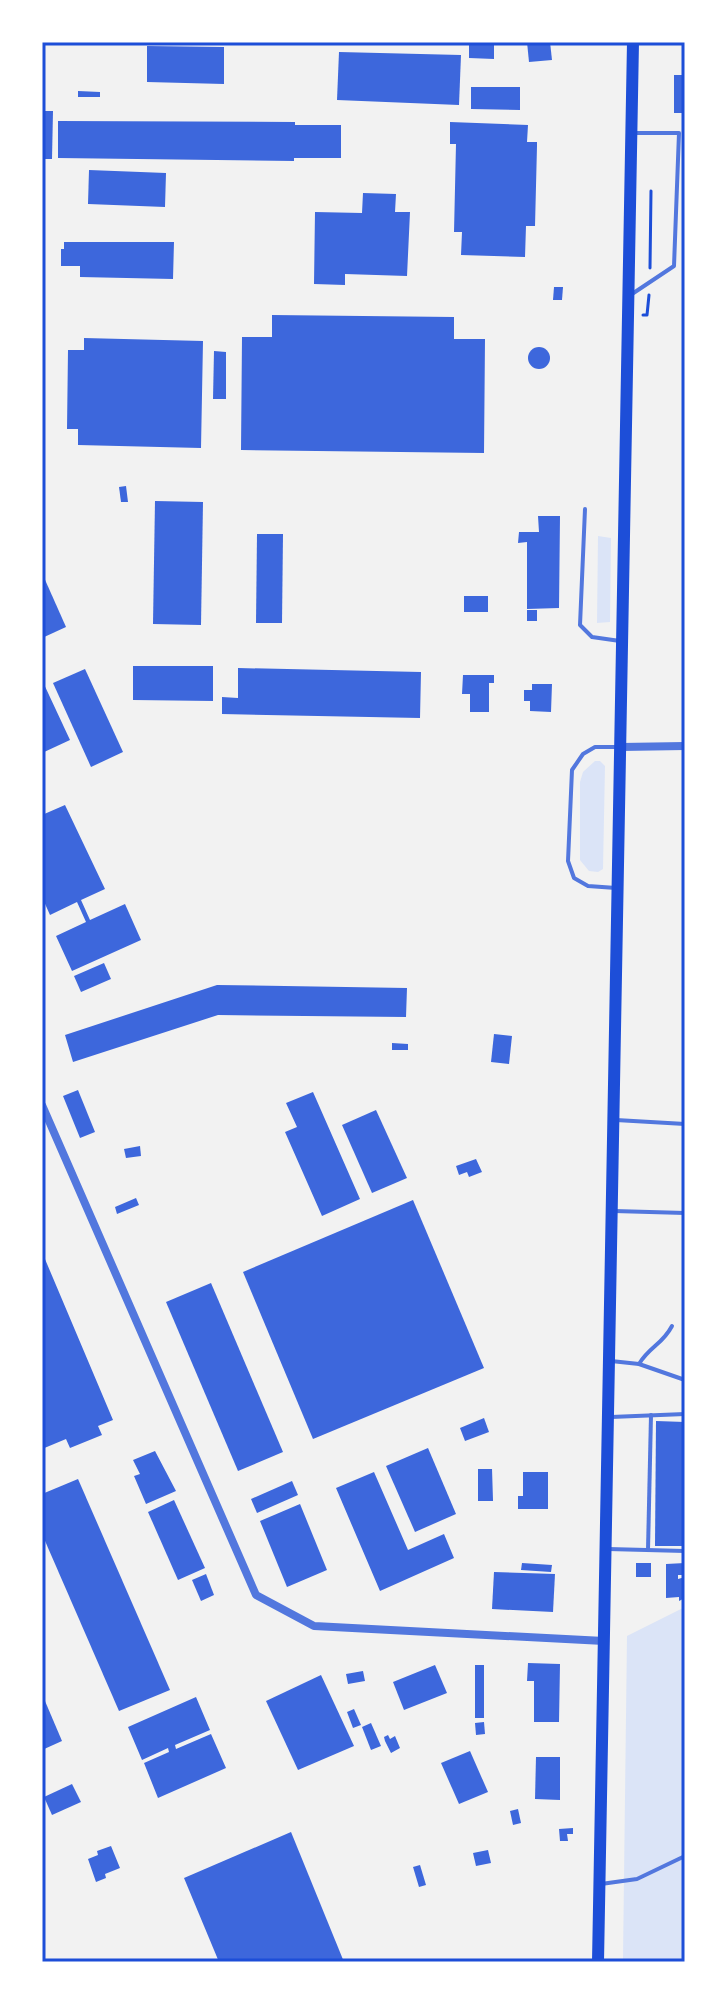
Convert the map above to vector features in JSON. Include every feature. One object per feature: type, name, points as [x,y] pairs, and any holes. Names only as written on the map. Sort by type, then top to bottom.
[{"type":"main road","points":[[598,1962],[633,42]]},
{"type":"street","points":[[621,747],[685,746]]},
{"type":"street","points":[[42,1105],[256,1595],[314,1626],[604,1641]]},
{"type":"lane","points":[[630,295],[674,266],[679,133],[633,133]]},
{"type":"lane","points":[[585,509],[580,625],[592,637],[623,642]]},
{"type":"lane","points":[[618,889],[588,886],[574,878],[568,861],[572,770],[583,754],[595,747],[621,747]]},
{"type":"lane","points":[[614,1120],[685,1124]]},
{"type":"lane","points":[[612,1211],[685,1213]]},
{"type":"lane","points":[[639,1364],[647,1350],[665,1340],[672,1326]]},
{"type":"lane","points":[[609,1361],[639,1364],[685,1380]]},
{"type":"lane","points":[[608,1417],[685,1414]]},
{"type":"lane","points":[[648,1550],[651,1415]]},
{"type":"lane","points":[[605,1549],[685,1551]]},
{"type":"lane","points":[[599,1885],[637,1879],[685,1856]]},
{"type":"shaded area","points":[[598,536],[611,538],[610,622],[597,623]]},
{"type":"shaded area","points":[[595,761],[605,766],[603,869],[598,872],[589,871],[580,860],[580,782],[583,772]]},
{"type":"shaded area","points":[[685,1607],[685,1959],[623,1959],[627,1636]]},
{"type":"building","points":[[469,42],[494,42],[494,59],[469,58]]},
{"type":"building","points":[[527,42],[550,42],[552,60],[529,62]]},
{"type":"building","points":[[147,46],[224,47],[224,84],[147,82]]},
{"type":"building","points":[[339,52],[461,55],[459,105],[337,100]]},
{"type":"building","points":[[674,75],[685,75],[685,113],[674,113]]},
{"type":"building","points":[[471,87],[520,87],[520,110],[471,109]]},
{"type":"building","points":[[78,91],[100,92],[100,97],[78,97]]},
{"type":"building","points":[[42,111],[53,111],[52,159],[42,159]]},
{"type":"building","points":[[58,121],[341,125],[341,158],[294,158],[294,161],[58,158]]},
{"type":"building","points":[[450,122],[528,125],[527,142],[537,142],[537,146],[535,226],[526,226],[525,257],[461,255],[462,232],[454,232],[456,144],[450,144]]},
{"type":"building","points":[[89,170],[166,173],[165,207],[88,204]]},
{"type":"building","points":[[363,193],[396,194],[395,212],[410,212],[407,276],[345,274],[345,285],[314,284],[315,212],[362,213]]},
{"type":"building","points":[[64,242],[174,242],[173,279],[80,277],[80,266],[61,266]]},
{"type":"building","points":[[554,287],[563,287],[562,300],[553,300]]},
{"type":"building","points":[[272,315],[454,317],[454,339],[485,339],[484,453],[241,450],[242,337],[272,337]]},
{"type":"building","points":[[84,338],[203,341],[201,448],[78,445],[78,429],[67,429],[68,350],[84,350]]},
{"type":"building","points":[[539,347],[547,350],[550,358],[547,366],[539,369],[531,366],[528,358],[531,350]]},
{"type":"building","points":[[214,351],[226,352],[226,399],[213,399]]},
{"type":"building","points":[[126,486],[128,502],[121,502],[119,487]]},
{"type":"building","points":[[155,501],[203,502],[201,625],[153,624]]},
{"type":"building","points":[[538,516],[560,516],[559,608],[527,609],[527,542],[518,543],[519,532],[539,532]]},
{"type":"building","points":[[257,534],[283,534],[282,623],[256,623]]},
{"type":"building","points":[[42,573],[66,627],[42,638]]},
{"type":"building","points":[[464,596],[488,596],[488,612],[464,612]]},
{"type":"building","points":[[527,610],[537,610],[537,621],[527,621]]},
{"type":"building","points":[[133,666],[213,666],[213,701],[133,700]]},
{"type":"building","points":[[238,668],[421,672],[420,718],[222,714],[222,697],[238,698]]},
{"type":"building","points":[[85,669],[123,752],[91,767],[53,683]]},
{"type":"building","points":[[463,675],[494,675],[494,683],[489,683],[489,712],[470,712],[470,694],[462,694]]},
{"type":"building","points":[[42,680],[70,740],[42,753]]},
{"type":"building","points":[[532,684],[552,684],[551,712],[530,711],[530,701],[524,701],[524,690],[532,690]]},
{"type":"building","points":[[65,805],[105,889],[81,900],[90,920],[125,904],[141,940],[72,971],[56,936],[86,922],[77,902],[50,915],[42,897],[42,815]]},
{"type":"building","points":[[104,963],[111,979],[81,992],[74,976]]},
{"type":"building","points":[[217,985],[407,988],[406,1017],[218,1015],[73,1062],[65,1035]]},
{"type":"building","points":[[494,1034],[512,1036],[509,1064],[491,1062]]},
{"type":"building","points":[[392,1043],[408,1044],[408,1050],[392,1050]]},
{"type":"building","points":[[78,1090],[95,1132],[80,1138],[63,1096]]},
{"type":"building","points":[[313,1092],[360,1199],[322,1216],[285,1132],[297,1127],[286,1103]]},
{"type":"building","points":[[376,1110],[407,1178],[372,1193],[342,1125]]},
{"type":"building","points":[[140,1146],[141,1156],[126,1158],[124,1149]]},
{"type":"building","points":[[476,1159],[482,1172],[469,1177],[467,1172],[459,1175],[456,1166]]},
{"type":"building","points":[[136,1198],[139,1205],[117,1214],[115,1207]]},
{"type":"building","points":[[413,1200],[484,1368],[313,1439],[243,1272]]},
{"type":"building","points":[[42,1252],[113,1420],[98,1426],[102,1435],[70,1448],[66,1439],[42,1449]]},
{"type":"building","points":[[211,1283],[283,1452],[238,1471],[166,1302]]},
{"type":"building","points":[[484,1418],[489,1432],[465,1441],[460,1428]]},
{"type":"building","points":[[656,1421],[685,1422],[685,1546],[655,1546]]},
{"type":"building","points":[[428,1448],[456,1514],[415,1532],[386,1466]]},
{"type":"building","points":[[155,1451],[176,1491],[146,1504],[134,1476],[140,1474],[133,1460]]},
{"type":"building","points":[[478,1469],[492,1469],[493,1501],[478,1501]]},
{"type":"building","points":[[374,1472],[408,1550],[444,1534],[454,1558],[380,1591],[336,1488]]},
{"type":"building","points":[[523,1472],[548,1472],[548,1509],[518,1509],[518,1496],[523,1496]]},
{"type":"building","points":[[78,1479],[170,1690],[119,1711],[42,1534],[42,1494]]},
{"type":"building","points":[[292,1481],[298,1495],[257,1513],[251,1499]]},
{"type":"building","points":[[174,1500],[205,1568],[178,1580],[148,1512]]},
{"type":"building","points":[[300,1504],[327,1570],[287,1587],[260,1521]]},
{"type":"building","points":[[522,1563],[552,1565],[551,1572],[521,1570]]},
{"type":"building","points":[[636,1563],[651,1563],[651,1577],[636,1577]]},
{"type":"building","points":[[685,1563],[685,1575],[678,1575],[678,1579],[685,1577],[685,1598],[679,1601],[679,1597],[666,1598],[666,1564]]},
{"type":"building","points":[[494,1572],[555,1574],[553,1612],[492,1609]]},
{"type":"building","points":[[206,1574],[214,1595],[201,1601],[192,1580]]},
{"type":"building","points":[[528,1663],[560,1664],[559,1722],[534,1722],[534,1681],[527,1681]]},
{"type":"building","points":[[435,1665],[447,1693],[404,1710],[393,1682]]},
{"type":"building","points":[[475,1665],[484,1665],[484,1718],[475,1718]]},
{"type":"building","points":[[363,1671],[365,1681],[348,1684],[346,1674]]},
{"type":"building","points":[[321,1675],[354,1746],[298,1770],[266,1701]]},
{"type":"building","points":[[42,1694],[62,1741],[42,1750]]},
{"type":"building","points":[[196,1697],[210,1730],[175,1745],[176,1749],[211,1734],[226,1768],[158,1798],[144,1763],[169,1752],[168,1748],[142,1760],[128,1727]]},
{"type":"building","points":[[354,1709],[361,1725],[353,1728],[347,1712]]},
{"type":"building","points":[[484,1722],[485,1734],[476,1735],[475,1723]]},
{"type":"building","points":[[371,1723],[381,1746],[371,1750],[362,1727]]},
{"type":"building","points":[[388,1735],[390,1739],[395,1736],[400,1748],[391,1753],[384,1737]]},
{"type":"building","points":[[470,1751],[488,1792],[459,1804],[441,1763]]},
{"type":"building","points":[[536,1757],[560,1757],[560,1800],[535,1799]]},
{"type":"building","points":[[72,1784],[81,1802],[52,1815],[44,1797]]},
{"type":"building","points":[[518,1809],[521,1823],[513,1825],[510,1811]]},
{"type":"building","points":[[573,1828],[573,1834],[567,1834],[568,1841],[560,1841],[559,1829]]},
{"type":"building","points":[[291,1832],[344,1962],[219,1962],[184,1878]]},
{"type":"building","points":[[111,1846],[120,1868],[96,1882],[88,1859],[98,1855],[97,1851]]},
{"type":"building","points":[[488,1850],[491,1863],[476,1866],[473,1853]]},
{"type":"building","points":[[420,1865],[426,1885],[419,1887],[413,1867]]}]
